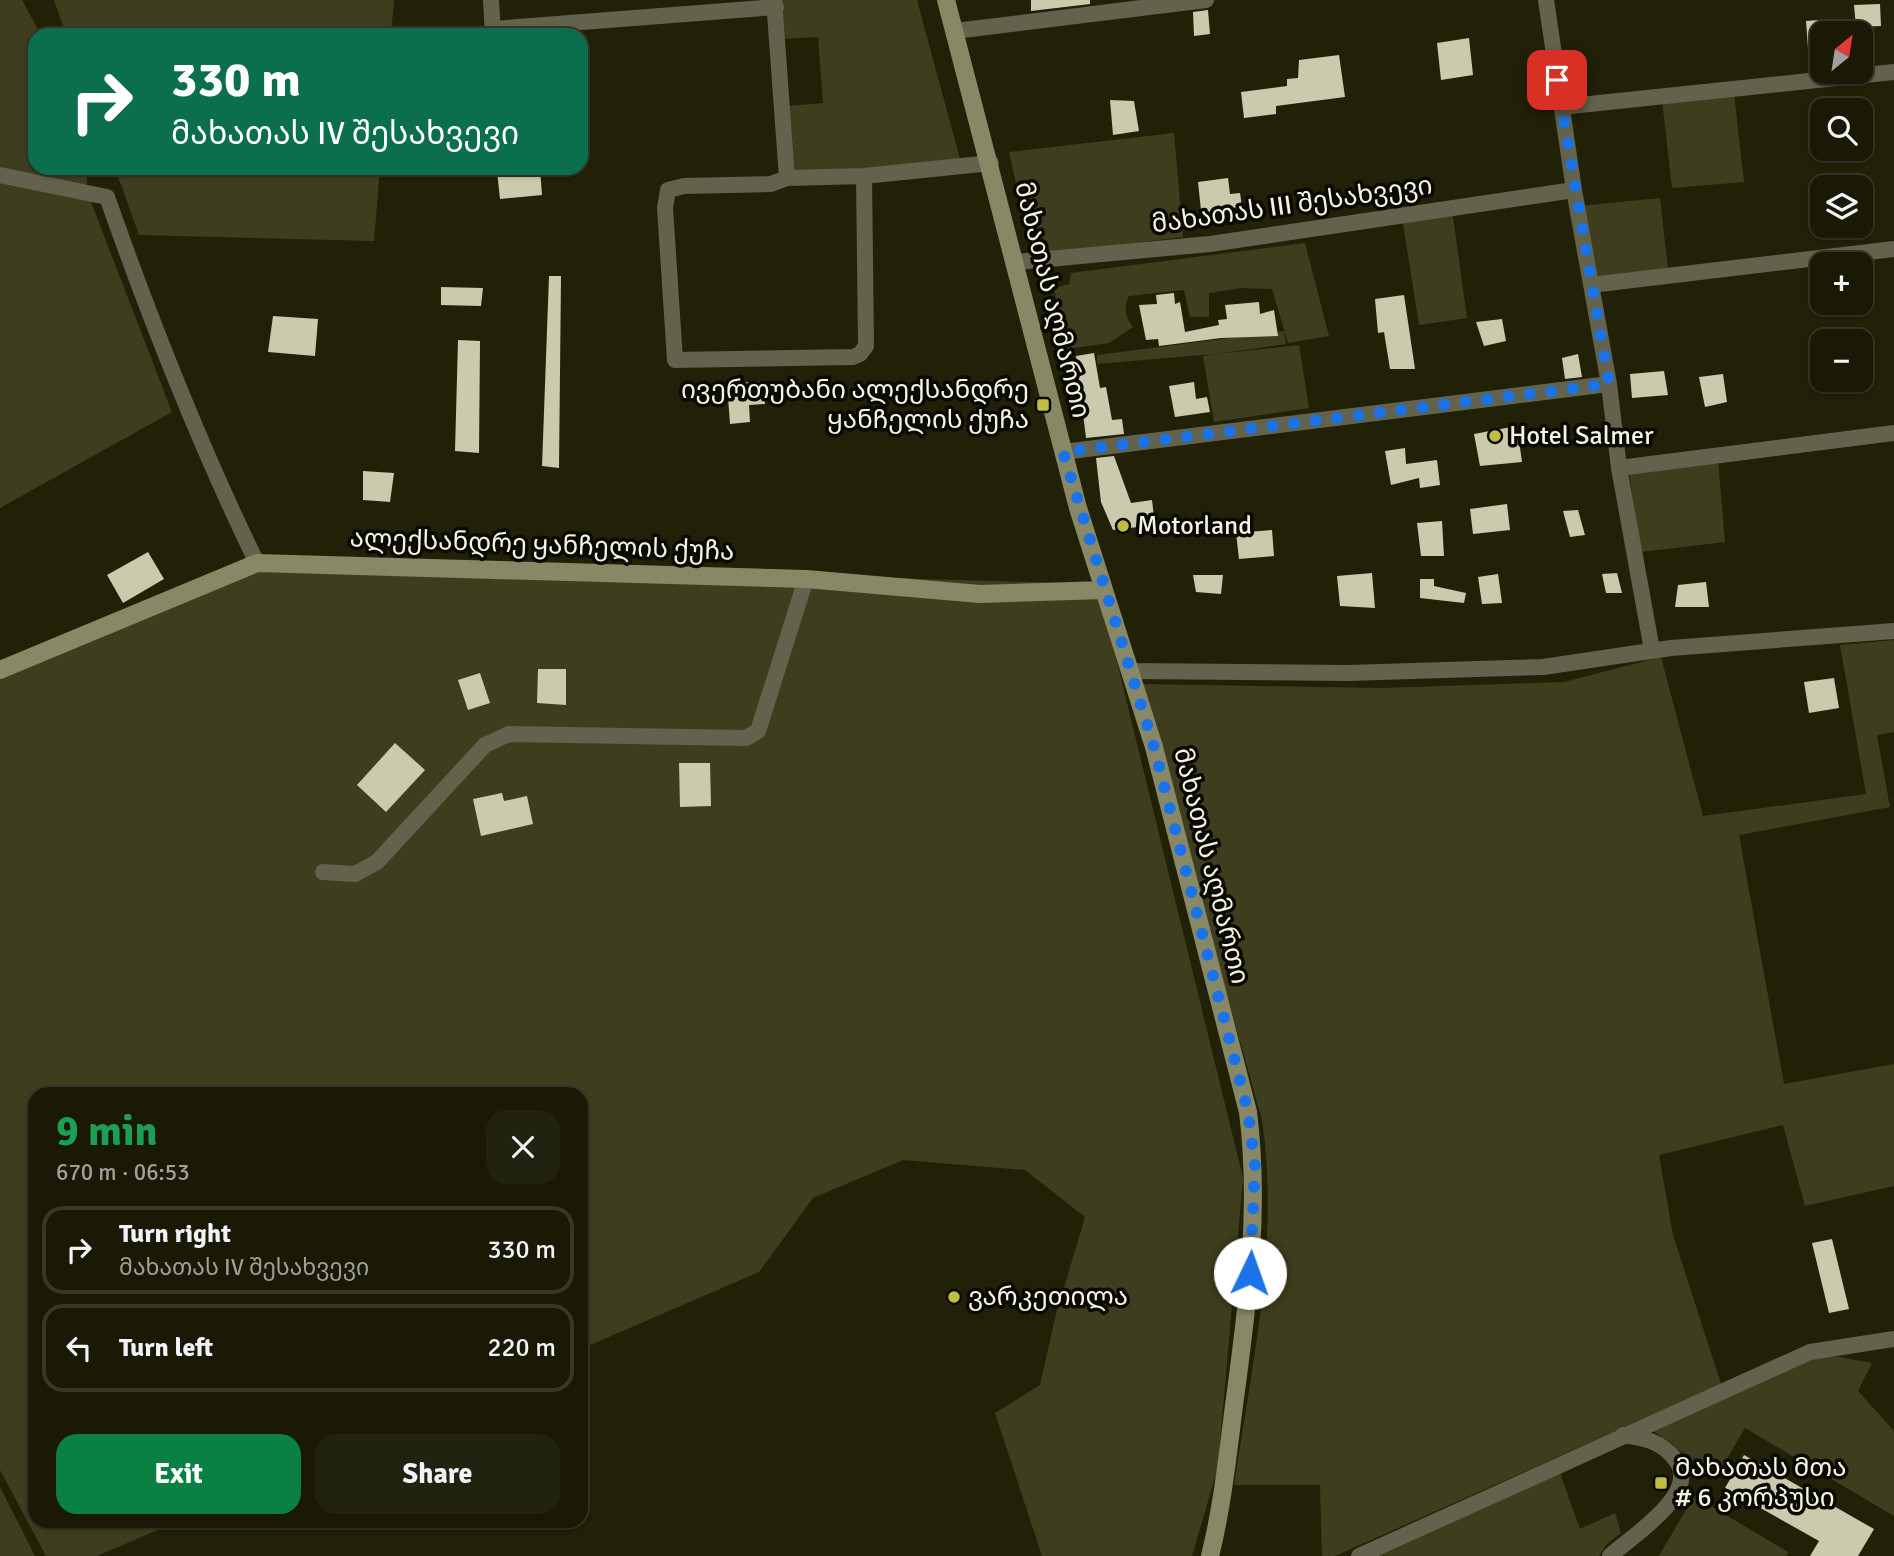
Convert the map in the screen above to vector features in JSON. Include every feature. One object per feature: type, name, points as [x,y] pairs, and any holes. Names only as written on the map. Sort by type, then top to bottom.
[{"type":"main road","name":"მახათას აღმართი","points":[[946,0],[991,163],[1063,452],[1154,747],[1248,1112],[1255,1166],[1249,1299],[1219,1517],[1210,1556]]},
{"type":"main road","name":"ალექსანდრე ყანჩელის ქუჩა","points":[[0,670],[257,563],[806,579],[980,594],[1104,590]]},
{"type":"street","points":[[491,0],[493,28]]},
{"type":"street","points":[[955,31],[1206,0]]},
{"type":"street","points":[[1546,0],[1574,190],[1609,384],[1619,468],[1652,650]]},
{"type":"street","points":[[544,28],[775,4],[788,178]]},
{"type":"street","points":[[1561,107],[1894,72]]},
{"type":"street","points":[[864,176],[866,345],[860,354],[853,357],[675,360],[665,208],[668,190],[684,186],[771,184],[788,178],[864,176],[991,163]]},
{"type":"street","points":[[0,175],[107,197],[154,329],[257,563]]},
{"type":"street","name":"მახათას III შესახვევი","points":[[1016,262],[1210,244],[1574,190]]},
{"type":"street","points":[[1591,285],[1894,249]]},
{"type":"street","points":[[1063,452],[1609,384]]},
{"type":"street","points":[[1619,468],[1894,433]]},
{"type":"street","points":[[323,872],[355,874],[377,862],[485,745],[509,734],[746,738],[758,731],[806,579]]},
{"type":"street","points":[[1130,671],[1348,673],[1544,667],[1652,650],[1894,631]]},
{"type":"street","points":[[1359,1556],[1810,1352],[1894,1339]]},
{"type":"street","points":[[1610,1556],[1671,1502],[1681,1488],[1683,1478],[1679,1463],[1668,1450],[1649,1438],[1623,1435]]},
{"type":"shaded area","points":[[0,0],[22,0],[37,28],[28,28],[28,175],[87,175],[86,189],[172,412],[0,508]]},
{"type":"shaded area","points":[[54,0],[394,0],[392,28],[64,28]]},
{"type":"shaded area","points":[[780,0],[917,0],[960,159],[944,164],[795,172],[787,106],[823,103],[818,37],[782,39]]},
{"type":"shaded area","points":[[1734,94],[1744,182],[1672,188],[1662,100]]},
{"type":"shaded area","points":[[1174,133],[1183,237],[1032,256],[1009,152]]},
{"type":"shaded area","points":[[118,175],[379,175],[374,241],[139,235]]},
{"type":"shaded area","points":[[1660,198],[1668,269],[1594,279],[1580,206]]},
{"type":"shaded area","points":[[1452,209],[1467,318],[1419,325],[1402,217]]},
{"type":"shaded area","points":[[1305,243],[1329,336],[1288,343],[1272,289],[1240,288],[1209,293],[1209,317],[1190,317],[1184,290],[1129,296],[1126,312],[1133,327],[1109,343],[1066,349],[1054,288],[1069,284],[1071,273]]},
{"type":"shaded area","points":[[1284,331],[1286,344],[1217,354],[1299,345],[1309,408],[1214,422],[1203,356],[1214,354],[1097,364],[1097,355]]},
{"type":"shaded area","points":[[1718,460],[1725,542],[1641,552],[1629,473]]},
{"type":"shaded area","points":[[273,560],[1098,584],[1243,1178],[1218,1467],[1192,1556],[1042,1556],[995,1413],[1040,1385],[1055,1318],[1085,1217],[1025,1170],[903,1160],[813,1198],[759,1272],[588,1346],[588,1087],[28,1087],[28,1522],[0,1470],[0,677]]},
{"type":"shaded area","points":[[1894,640],[1894,732],[1877,735],[1890,807],[1739,835],[1784,1084],[1894,1064],[1894,1186],[1805,1206],[1783,1125],[1659,1155],[1673,1235],[1721,1384],[1335,1556],[1322,1556],[1320,1485],[1234,1485],[1256,1349],[1266,1257],[1267,1166],[1262,1120],[1140,684],[1382,688],[1564,682],[1661,657],[1703,816],[1866,794],[1840,645]]},
{"type":"shaded area","points":[[1823,1354],[1872,1363],[1858,1391],[1894,1431],[1894,1516],[1745,1428],[1714,1481],[1670,1442],[1650,1429]]},
{"type":"shaded area","points":[[1560,1473],[1580,1529],[1615,1513],[1621,1533],[1607,1544],[1599,1556],[1379,1556]]},
{"type":"shaded area","points":[[0,1487],[35,1556],[0,1556]]},
{"type":"shaded area","points":[[1694,1496],[1788,1552],[1786,1556],[1659,1556]]},
{"type":"shaded area","points":[[31,1528],[163,1528],[97,1556],[46,1556]]},
{"type":"building","points":[[1031,0],[1090,0],[1090,4],[1031,11]]},
{"type":"building","points":[[1880,4],[1881,26],[1873,26],[1873,21],[1855,21],[1854,5]]},
{"type":"building","points":[[1208,10],[1210,34],[1194,36],[1193,12]]},
{"type":"building","points":[[1833,19],[1833,21],[1810,21],[1808,48],[1806,21]]},
{"type":"building","points":[[1469,38],[1473,75],[1441,80],[1437,43]]},
{"type":"building","points":[[1339,55],[1345,97],[1276,106],[1276,114],[1244,118],[1241,92],[1287,86],[1287,79],[1298,78],[1299,60]]},
{"type":"building","points":[[1110,100],[1134,101],[1139,131],[1113,135]]},
{"type":"building","points":[[497,175],[541,175],[542,195],[500,199]]},
{"type":"building","points":[[1228,178],[1230,194],[1240,193],[1242,207],[1230,208],[1231,217],[1202,220],[1198,182]]},
{"type":"building","points":[[549,276],[561,276],[559,468],[542,466]]},
{"type":"building","points":[[441,287],[483,288],[481,306],[441,305]]},
{"type":"building","points":[[1174,293],[1175,304],[1180,302],[1185,332],[1219,325],[1218,320],[1227,319],[1225,305],[1259,302],[1260,314],[1274,310],[1278,336],[1221,338],[1159,346],[1158,339],[1146,340],[1139,305],[1157,304],[1156,295]]},
{"type":"building","points":[[1404,295],[1415,369],[1390,369],[1384,332],[1378,333],[1375,299]]},
{"type":"building","points":[[273,316],[318,319],[315,356],[268,352]]},
{"type":"building","points":[[1502,319],[1506,341],[1484,346],[1476,322]]},
{"type":"building","points":[[458,340],[480,341],[479,453],[455,451]]},
{"type":"building","points":[[1094,353],[1100,388],[1106,387],[1112,420],[1122,419],[1124,434],[1086,438],[1076,356]]},
{"type":"building","points":[[1578,354],[1582,377],[1565,379],[1562,358]]},
{"type":"building","points":[[1664,371],[1668,395],[1632,398],[1630,374]]},
{"type":"building","points":[[1723,374],[1727,402],[1705,407],[1699,377]]},
{"type":"building","points":[[764,381],[765,404],[749,405],[750,422],[730,424],[727,384]]},
{"type":"building","points":[[1194,382],[1196,399],[1207,397],[1210,412],[1175,417],[1169,386]]},
{"type":"building","points":[[1517,426],[1522,462],[1480,466],[1474,434]]},
{"type":"building","points":[[1405,448],[1406,464],[1437,460],[1440,485],[1420,488],[1419,478],[1391,485],[1385,451]]},
{"type":"building","points":[[1114,456],[1131,503],[1152,500],[1155,525],[1113,530],[1101,502],[1096,458]]},
{"type":"building","points":[[363,471],[394,473],[390,502],[363,500]]},
{"type":"building","points":[[1507,504],[1510,530],[1473,534],[1470,509]]},
{"type":"building","points":[[1578,510],[1585,535],[1570,537],[1563,511]]},
{"type":"building","points":[[1442,521],[1444,556],[1421,556],[1417,523]]},
{"type":"building","points":[[1272,530],[1274,556],[1239,559],[1236,533]]},
{"type":"building","points":[[148,552],[164,579],[123,603],[107,575]]},
{"type":"building","points":[[1372,573],[1375,608],[1340,606],[1337,576]]},
{"type":"building","points":[[1617,573],[1622,593],[1606,593],[1602,574]]},
{"type":"building","points":[[1498,574],[1502,603],[1482,604],[1478,577]]},
{"type":"building","points":[[1193,575],[1223,575],[1221,594],[1196,592]]},
{"type":"building","points":[[1420,579],[1434,579],[1434,586],[1466,593],[1464,603],[1420,598]]},
{"type":"building","points":[[1706,582],[1709,607],[1675,607],[1678,585]]},
{"type":"building","points":[[538,669],[566,669],[566,705],[537,703]]},
{"type":"building","points":[[480,673],[490,703],[468,710],[458,680]]},
{"type":"building","points":[[1834,678],[1839,708],[1809,713],[1804,682]]},
{"type":"building","points":[[395,743],[425,770],[386,812],[357,785]]},
{"type":"building","points":[[679,763],[710,763],[711,806],[680,807]]},
{"type":"building","points":[[502,793],[504,801],[527,796],[533,824],[481,836],[473,799]]},
{"type":"building","points":[[1832,1239],[1849,1309],[1829,1313],[1812,1243]]},
{"type":"building","points":[[1744,1455],[1874,1529],[1858,1556],[1810,1556],[1819,1541],[1725,1488]]},
{"type":"place","name":"ივერთუბანი ალექსანდრე ყანჩელის ქუჩა","points":[[1043,405]]},
{"type":"place","name":"Hotel Salmer","points":[[1495,436]]},
{"type":"place","name":"Motorland","points":[[1123,526]]},
{"type":"place","name":"ვარკეთილა","points":[[954,1297]]},
{"type":"place","name":"მახათას მთა # 6 კორპუსი","points":[[1661,1483]]},
{"type":"route","points":[[1250,1273],[1255,1166],[1248,1112],[1154,747],[1097,570],[1063,452],[1609,384],[1557,80]]}]
